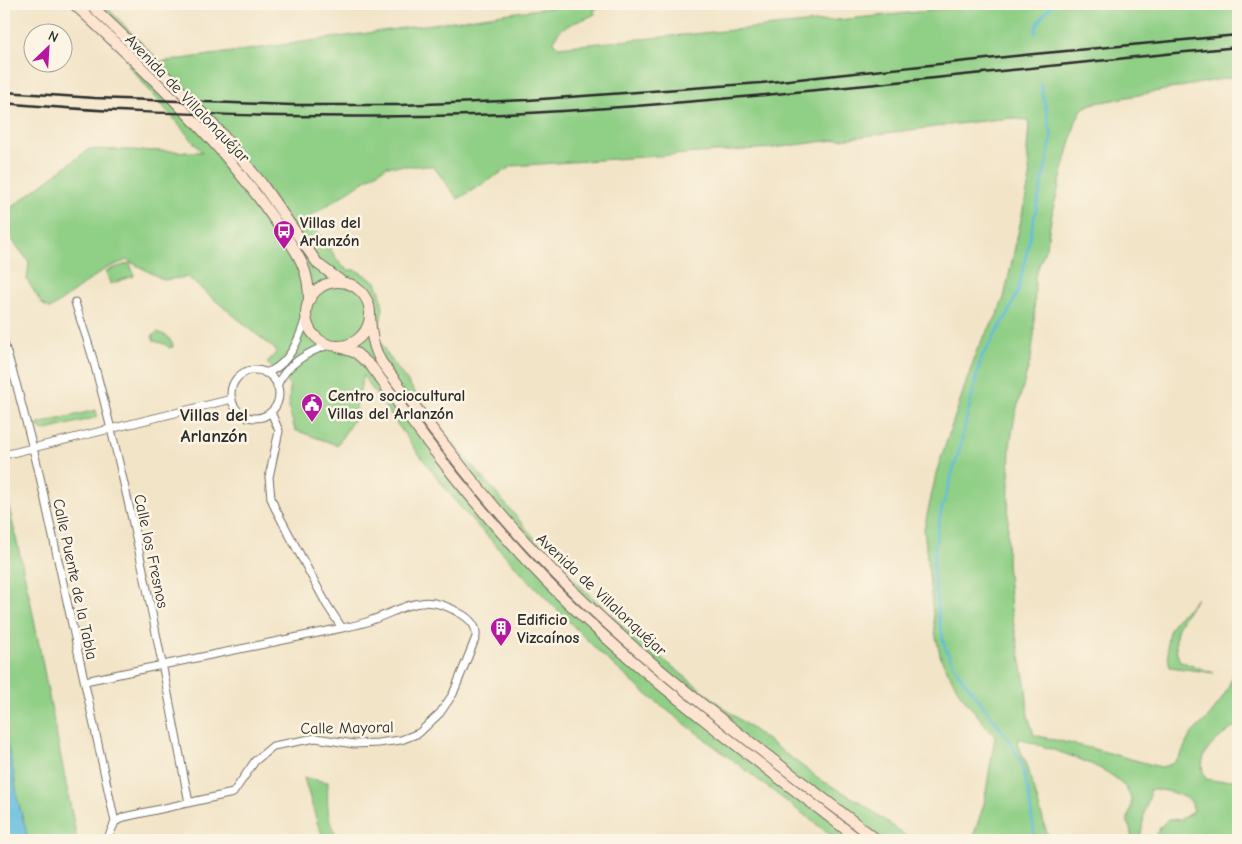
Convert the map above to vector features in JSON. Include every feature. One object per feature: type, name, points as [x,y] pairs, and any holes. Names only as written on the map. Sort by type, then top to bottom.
[{"type":"street","name":"Avenida de Villalonquéjar","points":[[74,4],[197,124],[239,173],[270,214],[302,262],[308,281],[309,300]]},
{"type":"street","name":"Avenida de Villalonquéjar","points":[[90,4],[176,86],[221,134],[274,200],[318,264],[341,282]]},
{"type":"street","points":[[265,373],[275,369],[300,337],[309,300],[314,292],[331,282],[350,284],[359,289],[366,297],[370,306],[370,316],[368,326],[356,341],[347,345],[333,345],[313,350],[301,358],[280,380],[277,386],[278,400],[271,412],[265,416],[250,418],[238,411],[232,399],[231,391],[238,378],[250,371],[265,373],[270,376],[277,386]]},
{"type":"street","name":"Calle los Fresnos","points":[[68,309],[76,305],[94,361],[163,665],[189,803]]},
{"type":"street","name":"Avenida de Villalonquéjar","points":[[370,316],[374,346],[382,363],[465,472],[521,538],[618,633],[877,840]]},
{"type":"street","points":[[306,317],[314,334],[321,340],[333,345]]},
{"type":"street","name":"Calle Puente de la Tabla","points":[[4,343],[33,448],[115,822]]},
{"type":"street","name":"Avenida de Villalonquéjar","points":[[333,345],[356,353],[371,366],[470,496],[506,538],[553,587],[613,643],[668,690],[859,840]]},
{"type":"street","points":[[4,455],[232,399]]},
{"type":"street","points":[[271,412],[279,431],[269,477],[271,498],[323,597],[342,628]]},
{"type":"street","name":"Calle Mayoral","points":[[85,681],[342,628],[370,621],[414,603],[428,602],[450,607],[468,619],[476,632],[476,637],[453,694],[440,713],[419,733],[401,740],[378,743],[354,744],[316,738],[273,746],[255,761],[233,793],[124,817],[115,822]]},
{"type":"street","points":[[107,840],[115,822]]},
{"type":"green space","points":[[82,4],[125,42],[158,62],[98,4],[104,4],[160,62],[575,4],[630,4],[594,9],[595,14],[570,24],[559,32],[554,43],[558,47],[988,4],[1238,4],[1238,76],[1091,104],[1082,109],[1076,121],[1053,209],[1046,247],[1035,276],[1034,335],[1031,358],[1015,415],[1010,446],[1007,562],[1011,610],[1026,688],[1028,716],[1034,735],[1160,767],[1168,765],[1179,758],[1191,735],[1218,706],[1238,664],[1238,724],[1210,747],[1205,754],[1203,770],[1206,779],[1218,781],[1238,779],[1238,840],[1153,840],[1167,820],[1181,819],[1194,811],[1191,801],[1186,798],[1171,792],[1149,790],[1150,795],[1145,809],[1140,840],[1131,840],[1128,818],[1131,799],[1125,787],[1100,768],[1019,738],[1017,743],[1027,765],[1049,840],[972,840],[984,804],[995,737],[961,695],[941,659],[935,632],[924,529],[937,470],[978,347],[996,317],[1004,298],[1030,178],[1027,150],[1029,124],[1026,120],[1011,118],[973,122],[772,148],[512,166],[458,199],[433,166],[387,166],[308,218],[342,266],[348,270],[356,270],[376,282],[383,308],[379,339],[387,354],[449,438],[549,555],[628,631],[724,708],[821,780],[860,802],[911,840],[837,840],[646,694],[599,652],[460,507],[415,449],[363,376],[356,408],[359,411],[337,445],[295,430],[289,410],[290,386],[267,363],[277,351],[187,277],[164,280],[127,260],[105,269],[50,309],[42,304],[27,280],[29,262],[4,229],[4,213],[89,149],[202,152],[128,65],[144,63]]},
{"type":"green space","points":[[130,263],[134,276],[110,284],[106,271]]},
{"type":"green space","points":[[158,332],[168,337],[173,347],[169,348],[165,344],[154,341],[152,336]]},
{"type":"green space","points":[[96,410],[97,416],[94,418],[43,431],[39,428],[38,424]]},
{"type":"green space","points":[[4,485],[31,604],[77,840],[4,840]]},
{"type":"green space","points":[[1197,598],[1179,626],[1176,641],[1179,660],[1214,673],[1170,667],[1167,644],[1168,635],[1175,621]]},
{"type":"green space","points":[[304,778],[328,782],[328,813],[332,828],[341,840],[325,840],[318,825]]},
{"type":"water","points":[[4,730],[17,797],[27,834],[25,840],[4,840]]},
{"type":"waterway","points":[[1035,34],[1039,21],[1053,4]]},
{"type":"waterway","points":[[1035,840],[1028,790],[1021,762],[1011,742],[959,674],[945,648],[939,619],[933,568],[940,515],[959,451],[981,358],[1008,314],[1018,291],[1048,156],[1052,136],[1040,82]]},
{"type":"railway","points":[[4,92],[95,98],[293,105],[400,105],[528,100],[761,83],[1034,54],[1238,35]]},
{"type":"railway","points":[[4,103],[109,111],[283,116],[423,116],[528,113],[732,98],[1238,47]]},
{"type":"place","name":"Villas del Arlanzón","points":[[284,250]]},
{"type":"place","name":"Centro sociocultural Villas del Arlanzón","points":[[312,423]]},
{"type":"place","name":"Edificio Vizcaínos","points":[[501,647]]},
{"type":"district","name":"Villas del Arlanzón","points":[[214,425]]}]
